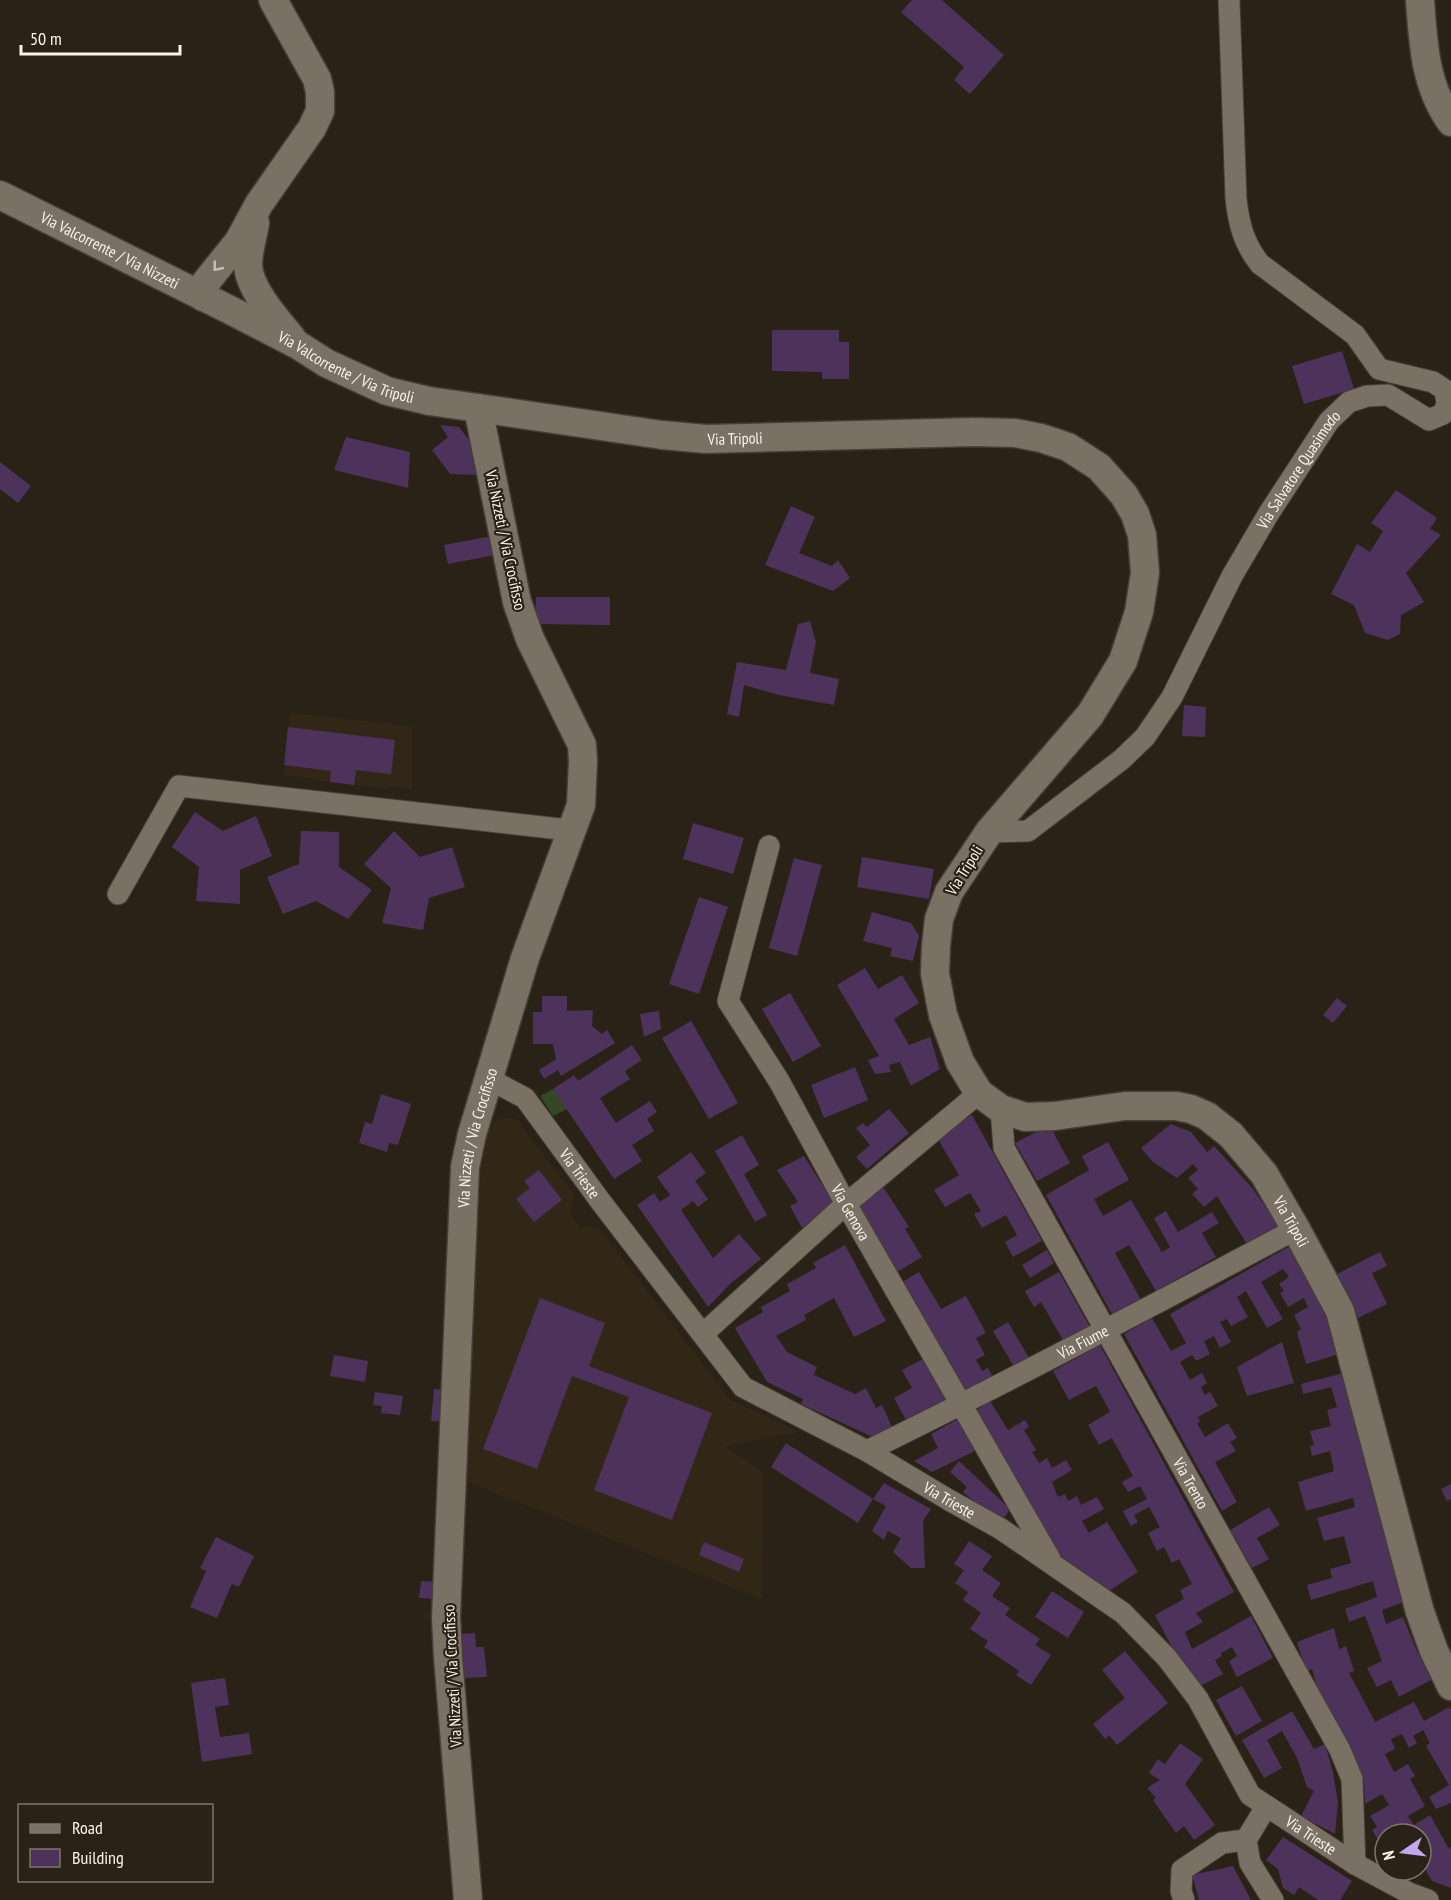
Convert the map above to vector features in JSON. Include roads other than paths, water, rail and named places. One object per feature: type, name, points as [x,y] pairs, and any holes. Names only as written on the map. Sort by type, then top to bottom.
[{"type":"street","points":[[259,204],[249,256],[249,293],[242,305],[219,304],[206,282],[239,241],[259,204],[312,128],[320,111],[317,79],[273,0]]},
{"type":"street","name":"Via Salvatore Quasimodo","points":[[988,832],[1028,831],[1121,760],[1145,737],[1172,697],[1232,576],[1264,522],[1329,421],[1349,402],[1367,396],[1388,395],[1429,420],[1443,414],[1447,404],[1445,390],[1433,381],[1379,369],[1354,335],[1260,264],[1249,250],[1239,221],[1236,199],[1229,0]]},
{"type":"street","points":[[1420,0],[1422,38],[1429,81],[1451,123]]},
{"type":"street","name":"Via Valcorrente / Via Nizzeti","points":[[0,195],[219,304]]},
{"type":"street","points":[[250,278],[272,315],[298,345]]},
{"type":"street","name":"Via Valcorrente / Via Tripoli","points":[[219,304],[298,345],[326,363],[387,391],[478,408]]},
{"type":"street","name":"Via Tripoli","points":[[478,408],[662,435],[706,439],[973,432],[1015,433],[1041,438],[1068,447],[1099,467],[1124,495],[1135,514],[1142,535],[1144,573],[1140,612],[1124,661],[1090,715],[988,832],[949,892],[939,919],[934,974],[943,1015],[960,1062],[990,1101],[1025,1117],[1054,1116],[1125,1106],[1176,1106],[1207,1116],[1231,1135],[1264,1174],[1340,1311],[1420,1612],[1434,1651],[1451,1686]]},
{"type":"street","name":"Via Nizzeti / Via Crocifisso","points":[[468,1900],[446,1617],[465,1167],[472,1134],[525,958],[581,804],[583,761],[582,745],[530,639],[517,602],[478,408]]},
{"type":"street","points":[[118,894],[179,786],[572,832]]},
{"type":"street","name":"Via Genova","points":[[770,846],[728,1001],[778,1082],[1053,1565]]},
{"type":"street","name":"Via Trieste","points":[[489,1079],[525,1098],[601,1202],[743,1387],[867,1451],[1001,1529],[1124,1613],[1167,1658],[1198,1699],[1250,1795],[1355,1864],[1409,1893],[1428,1900]]},
{"type":"street","points":[[703,1334],[846,1204],[990,1101]]},
{"type":"street","name":"Via Trento","points":[[990,1101],[1004,1148],[1340,1749],[1352,1779],[1355,1864]]},
{"type":"street","name":"Via Fiume","points":[[867,1451],[1107,1330],[1296,1229]]},
{"type":"street","points":[[1266,1807],[1246,1840],[1250,1863],[1273,1900]]},
{"type":"street","points":[[1184,1900],[1181,1891],[1182,1870],[1222,1843],[1246,1840]]}]
